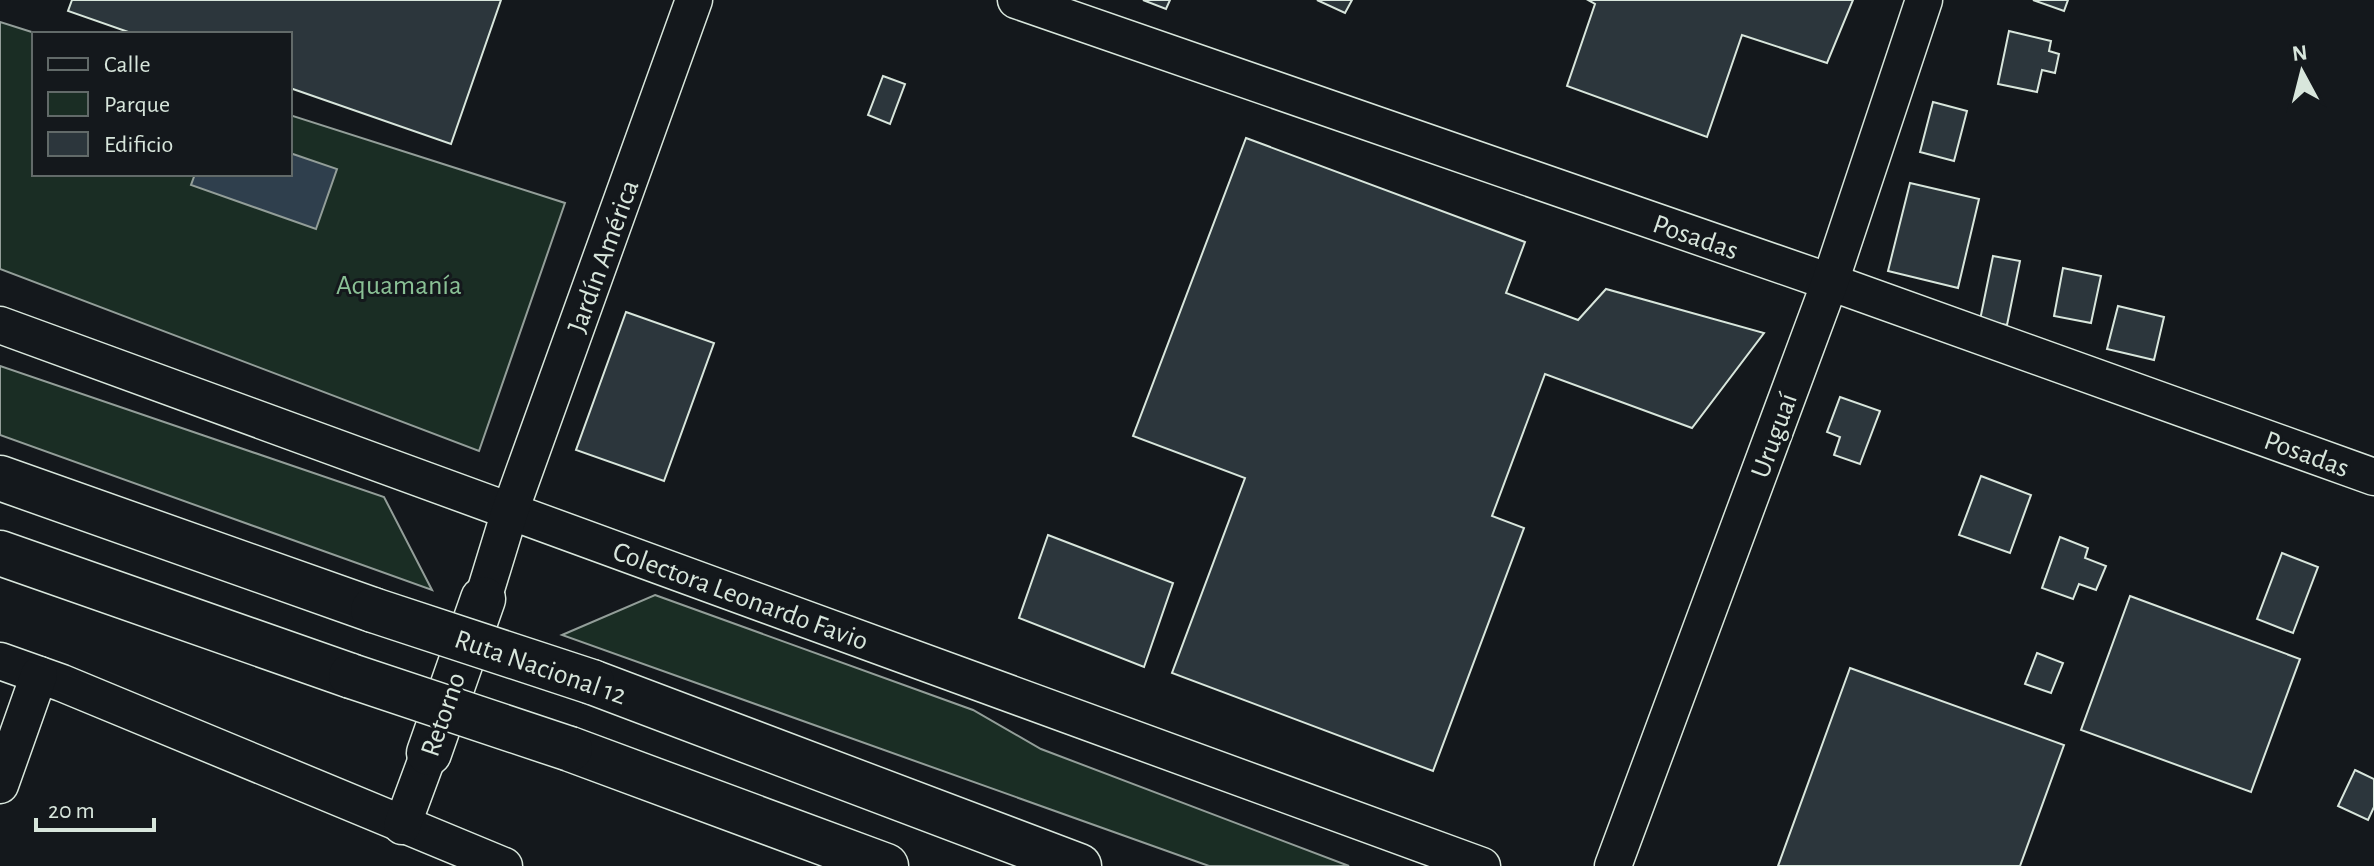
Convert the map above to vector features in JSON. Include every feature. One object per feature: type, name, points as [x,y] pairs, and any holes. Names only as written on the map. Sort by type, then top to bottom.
[{"type":"main road","name":"Ruta Nacional 12","points":[[0,478],[373,610],[592,682],[1079,866]]},
{"type":"main road","points":[[0,553],[570,749],[886,866]]},
{"type":"main road","name":"Retorno","points":[[429,753],[483,599]]},
{"type":"street","name":"Jardín América","points":[[510,511],[694,0]]},
{"type":"street","name":"Posadas","points":[[1016,0],[1830,282],[2374,477]]},
{"type":"street","name":"Uruguaí","points":[[1613,866],[1830,282],[1924,0]]},
{"type":"street","name":"Colectora Leonardo Favio","points":[[0,325],[1482,866]]},
{"type":"street","name":"Retorno","points":[[483,599],[510,511]]},
{"type":"street","points":[[0,661],[504,866]]},
{"type":"street","points":[[0,785],[39,675]]},
{"type":"street","name":"Retorno","points":[[402,826],[429,753]]},
{"type":"green space","name":"Aquamanía","points":[[0,22],[32,32],[32,176],[292,176],[292,116],[565,203],[479,451],[0,269]]},
{"type":"green space","points":[[0,366],[384,497],[432,590],[0,435]]},
{"type":"green space","points":[[655,595],[973,710],[1041,749],[1349,866],[1209,866],[562,635]]},
{"type":"water","points":[[292,154],[337,169],[316,229],[191,185],[194,176],[292,176]]},
{"type":"building","points":[[72,0],[501,0],[451,144],[292,89],[292,32],[128,32],[68,11]]},
{"type":"building","points":[[1143,0],[1170,0],[1166,9]]},
{"type":"building","points":[[1317,0],[1352,0],[1345,13]]},
{"type":"building","points":[[1588,0],[1853,0],[1827,63],[1742,35],[1707,137],[1567,86],[1595,4]]},
{"type":"building","points":[[2033,0],[2068,0],[2064,11]]},
{"type":"building","points":[[2009,31],[2051,41],[2049,51],[2059,54],[2055,73],[2042,70],[2037,92],[1998,84]]},
{"type":"building","points":[[883,76],[905,84],[890,124],[868,115]]},
{"type":"building","points":[[1933,102],[1967,111],[1954,161],[1920,152]]},
{"type":"building","points":[[1246,138],[1525,242],[1506,293],[1578,320],[1606,289],[1764,333],[1692,428],[1545,374],[1492,516],[1524,528],[1433,771],[1172,673],[1245,478],[1133,436]]},
{"type":"building","points":[[1910,183],[1979,199],[1958,288],[1888,271]]},
{"type":"building","points":[[1993,256],[2020,261],[2007,325],[1980,320]]},
{"type":"building","points":[[2063,268],[2101,276],[2091,323],[2054,316]]},
{"type":"building","points":[[2118,306],[2164,317],[2154,360],[2107,349]]},
{"type":"building","points":[[626,312],[714,343],[664,481],[576,450]]},
{"type":"building","points":[[1840,397],[1880,411],[1860,464],[1834,455],[1840,437],[1827,432]]},
{"type":"building","points":[[1981,476],[2031,495],[2010,553],[1959,535]]},
{"type":"building","points":[[1048,535],[1173,583],[1144,667],[1019,618]]},
{"type":"building","points":[[2060,537],[2088,548],[2085,558],[2106,566],[2096,590],[2079,584],[2073,599],[2042,588]]},
{"type":"building","points":[[2282,553],[2318,567],[2293,633],[2257,619]]},
{"type":"building","points":[[2130,596],[2300,659],[2251,792],[2081,730]]},
{"type":"building","points":[[2037,653],[2063,663],[2051,693],[2025,684]]},
{"type":"building","points":[[1850,668],[2064,745],[2020,866],[1778,866]]},
{"type":"building","points":[[2355,770],[2374,779],[2374,807],[2368,820],[2338,806]]}]
